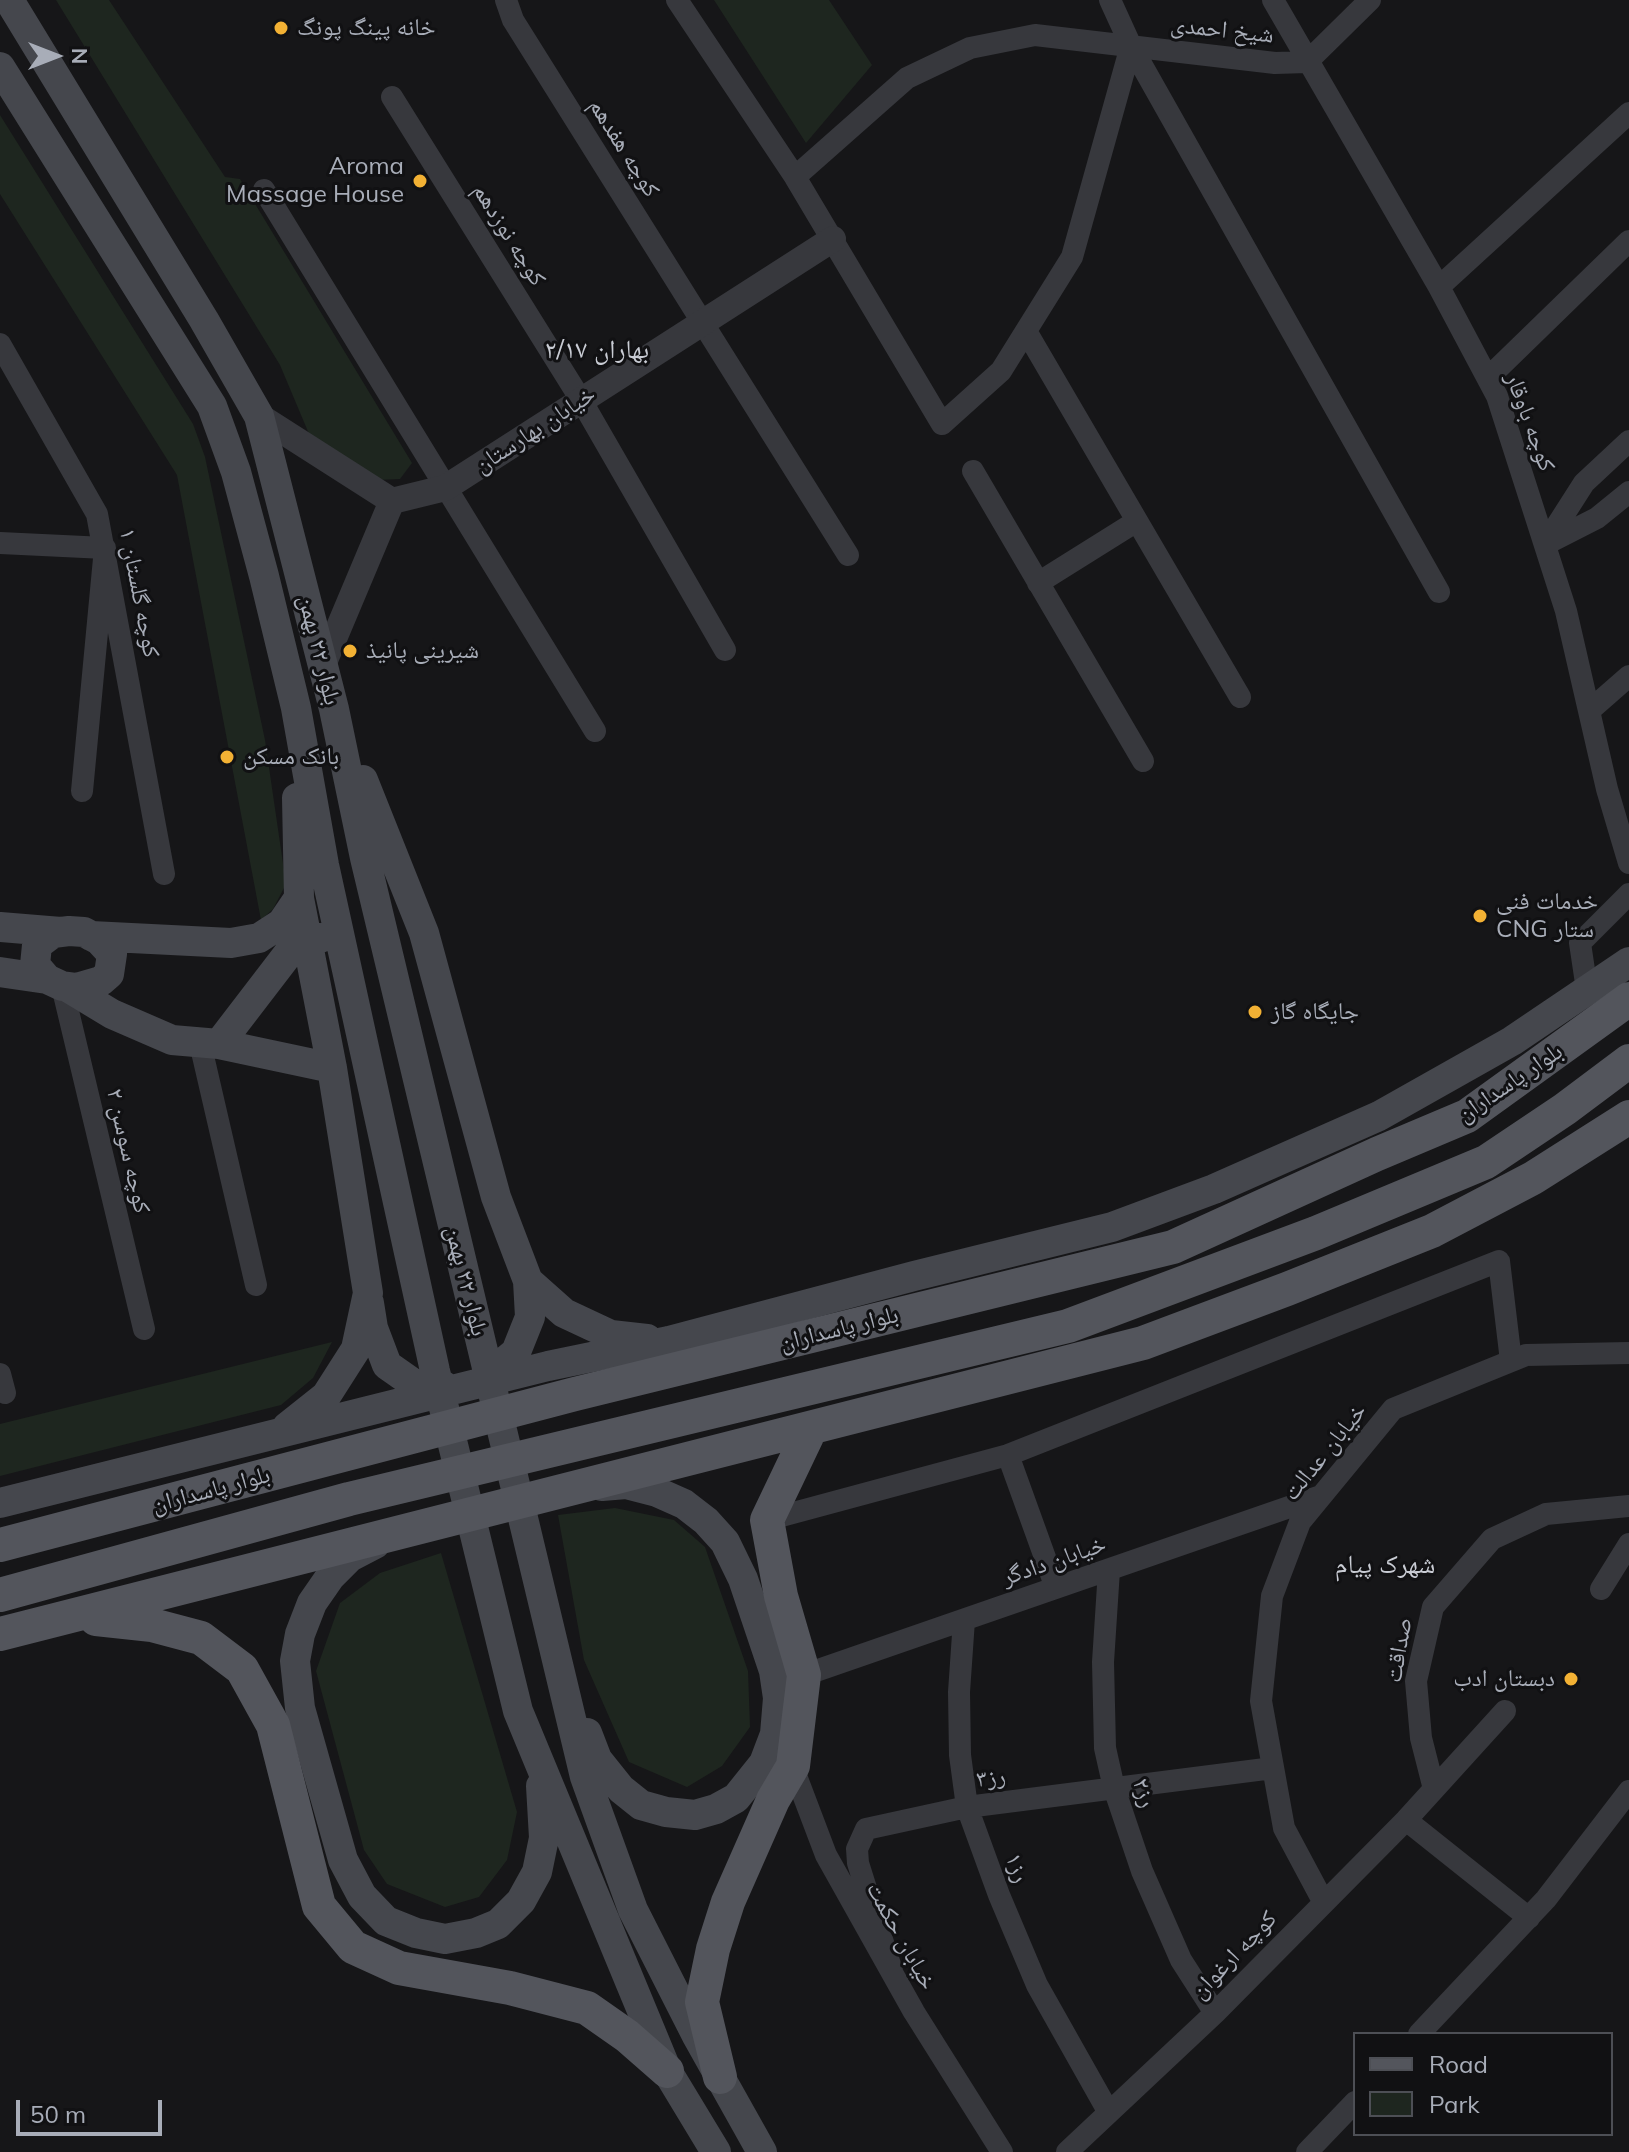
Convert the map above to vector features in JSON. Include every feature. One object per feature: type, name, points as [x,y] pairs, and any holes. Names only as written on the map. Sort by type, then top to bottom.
[{"type":"main road","name":"بلوار ۲۲ بهمن","points":[[9,0],[259,416],[334,709],[365,858],[556,1658]]},
{"type":"main road","name":"بلوار ۲۲ بهمن","points":[[0,67],[212,406],[236,472],[296,708],[324,865],[435,1371],[518,1711]]},
{"type":"main road","points":[[296,708],[299,898],[332,1068],[373,1328],[387,1365],[417,1386],[454,1387],[487,1377],[516,1352],[530,1317],[528,1281],[496,1197],[424,933],[334,709]]},
{"type":"main road","points":[[0,927],[231,943],[259,938],[282,923],[299,898]]},
{"type":"main road","points":[[0,972],[60,984],[93,985],[109,974],[112,954],[106,946],[76,934],[45,938],[37,945],[35,965],[60,984],[112,1014],[172,1040],[210,1043],[332,1068]]},
{"type":"main road","points":[[210,1043],[288,954],[306,941],[324,937],[343,947]]},
{"type":"main road","points":[[0,1503],[548,1366],[669,1341],[1112,1227],[1214,1189],[1379,1116],[1512,1041],[1629,962]]},
{"type":"main road","name":"بلوار پاسداران","points":[[0,1545],[575,1394],[1173,1247],[1467,1116],[1629,999]]},
{"type":"main road","name":"بلوار پاسداران","points":[[0,1595],[349,1499],[1068,1326],[1316,1233],[1486,1162],[1629,1061]]},
{"type":"main road","points":[[1481,1204],[1565,1109]]},
{"type":"main road","points":[[0,1634],[1143,1343],[1432,1231],[1533,1178],[1629,1117]]},
{"type":"main road","points":[[528,1281],[564,1313],[611,1335],[669,1341]]},
{"type":"main road","points":[[280,1433],[326,1396],[356,1349],[368,1293]]},
{"type":"main road","points":[[1068,1326],[1143,1343]]},
{"type":"main road","points":[[720,2077],[702,2002],[713,1949],[728,1902],[766,1815],[793,1766],[804,1675],[781,1596],[767,1520],[810,1430]]},
{"type":"main road","points":[[556,1658],[597,1759],[621,1789],[641,1805],[695,1815],[716,1809],[736,1798],[764,1763],[775,1734],[778,1698],[774,1671],[743,1579],[725,1542],[706,1521],[684,1504],[657,1492],[626,1484],[576,1489]]},
{"type":"main road","points":[[390,1537],[350,1557],[330,1577],[312,1603],[300,1634],[295,1661],[300,1708],[343,1860],[362,1896],[386,1921],[416,1933],[445,1939],[476,1933],[498,1924],[521,1901],[537,1872],[544,1838],[541,1787],[518,1711]]},
{"type":"main road","points":[[72,1616],[152,1625],[201,1638],[242,1669],[273,1725],[319,1906],[353,1947],[399,1968],[510,1988],[587,2008],[627,2036],[667,2071]]},
{"type":"main road","points":[[556,1658],[585,1777],[633,1910],[762,2152]]},
{"type":"main road","points":[[518,1711],[667,2071],[716,2152]]},
{"type":"street","name":"کوچه هفدهم","points":[[506,0],[513,20],[848,555]]},
{"type":"street","points":[[677,0],[795,177],[942,424],[1001,371],[1072,257],[1131,46]]},
{"type":"street","points":[[1110,0],[1131,46],[1439,592]]},
{"type":"street","name":"کوچه باوقار","points":[[1273,0],[1439,287],[1497,396],[1566,611],[1607,789],[1629,863]]},
{"type":"street","points":[[1307,62],[1370,0]]},
{"type":"street","name":"شیخ احمدی","points":[[795,177],[907,78],[970,48],[1035,35],[1275,63],[1307,62]]},
{"type":"street","name":"کوچه نوزدهم","points":[[392,97],[581,400],[725,650]]},
{"type":"street","points":[[1439,287],[1629,113]]},
{"type":"street","points":[[264,190],[595,731]]},
{"type":"street","name":"خیابان بهارستان","points":[[392,501],[445,488],[833,239]]},
{"type":"street","points":[[1488,378],[1629,241]]},
{"type":"street","points":[[1026,331],[1240,697]]},
{"type":"street","name":"کوچه گلستان ۱","points":[[0,344],[97,514],[164,874]]},
{"type":"street","points":[[259,416],[392,501],[323,665]]},
{"type":"street","points":[[1545,544],[1584,483],[1629,441]]},
{"type":"street","points":[[973,471],[1143,761]]},
{"type":"street","points":[[1545,544],[1597,518],[1629,492]]},
{"type":"street","points":[[1038,583],[1137,521]]},
{"type":"street","points":[[0,543],[105,548],[82,791]]},
{"type":"street","points":[[1589,711],[1629,676]]},
{"type":"street","points":[[1587,990],[1580,943],[1629,894]]},
{"type":"street","name":"کوچه سوسن ۲","points":[[60,984],[144,1329]]},
{"type":"street","points":[[210,1043],[256,1285]]},
{"type":"street","points":[[767,1520],[1008,1455],[1499,1261],[1511,1361]]},
{"type":"street","name":"خیابان عدالت","points":[[1323,1901],[1284,1828],[1261,1701],[1272,1596],[1300,1522],[1393,1409],[1526,1355],[1629,1353]]},
{"type":"street","points":[[1008,1455],[1056,1588]]},
{"type":"street","name":"خیابان دادگر","points":[[804,1675],[1322,1496]]},
{"type":"street","name":"صداقت","points":[[1434,1789],[1421,1738],[1416,1681],[1433,1607],[1492,1539],[1546,1514],[1629,1506]]},
{"type":"street","points":[[1601,1589],[1629,1544]]},
{"type":"street","name":"رز۲","points":[[1109,1570],[1103,1662],[1105,1748],[1114,1788],[1142,1871],[1181,1960],[1215,2013]]},
{"type":"street","name":"رز۱","points":[[964,1620],[959,1692],[960,1755],[967,1807],[999,1895],[1037,1985],[1108,2111]]},
{"type":"street","name":"کوچه ارغوان","points":[[1067,2152],[1215,2013],[1406,1820],[1505,1711]]},
{"type":"street","name":"خیابان حکمت","points":[[775,1734],[793,1766],[826,1855],[914,2012],[1002,2152]]},
{"type":"street","name":"رز۳","points":[[892,1971],[858,1863],[857,1849],[866,1829],[967,1807],[1273,1768]]},
{"type":"street","points":[[1421,2032],[1546,1899],[1629,1791]]},
{"type":"street","points":[[1406,1820],[1529,1918]]},
{"type":"street","points":[[1307,2152],[1353,2104]]},
{"type":"green space","points":[[56,0],[109,0],[225,177],[240,179],[412,463],[400,479],[376,480],[312,441],[280,365]]},
{"type":"green space","points":[[714,0],[829,0],[872,65],[806,143]]},
{"type":"green space","points":[[0,115],[193,424],[205,457],[265,740],[286,884],[273,909],[261,920],[177,475],[0,194]]},
{"type":"green space","points":[[332,1342],[313,1378],[281,1405],[0,1476],[0,1424]]},
{"type":"green space","points":[[615,1508],[674,1520],[705,1547],[748,1671],[750,1727],[722,1766],[687,1787],[629,1762],[584,1660],[558,1515]]},
{"type":"green space","points":[[441,1553],[517,1812],[507,1860],[479,1897],[445,1907],[387,1884],[364,1850],[316,1671],[340,1603],[380,1573]]},
{"type":"place","name":"خانه پینگ پونگ","points":[[281,28]]},
{"type":"place","name":"Aroma Massage House","points":[[420,181]]},
{"type":"place","name":"شیرینی پانیذ","points":[[350,651]]},
{"type":"place","name":"بانک مسکن","points":[[227,757]]},
{"type":"place","name":"خدمات فنی‌ CNG ستار","points":[[1480,916]]},
{"type":"place","name":"جایگاه گاز","points":[[1255,1012]]},
{"type":"place","name":"دبستان ادب","points":[[1571,1679]]},
{"type":"district","name":"۲/۱۷ بهاران","points":[[597,350]]},
{"type":"district","name":"شهرک پیام","points":[[1385,1565]]}]
